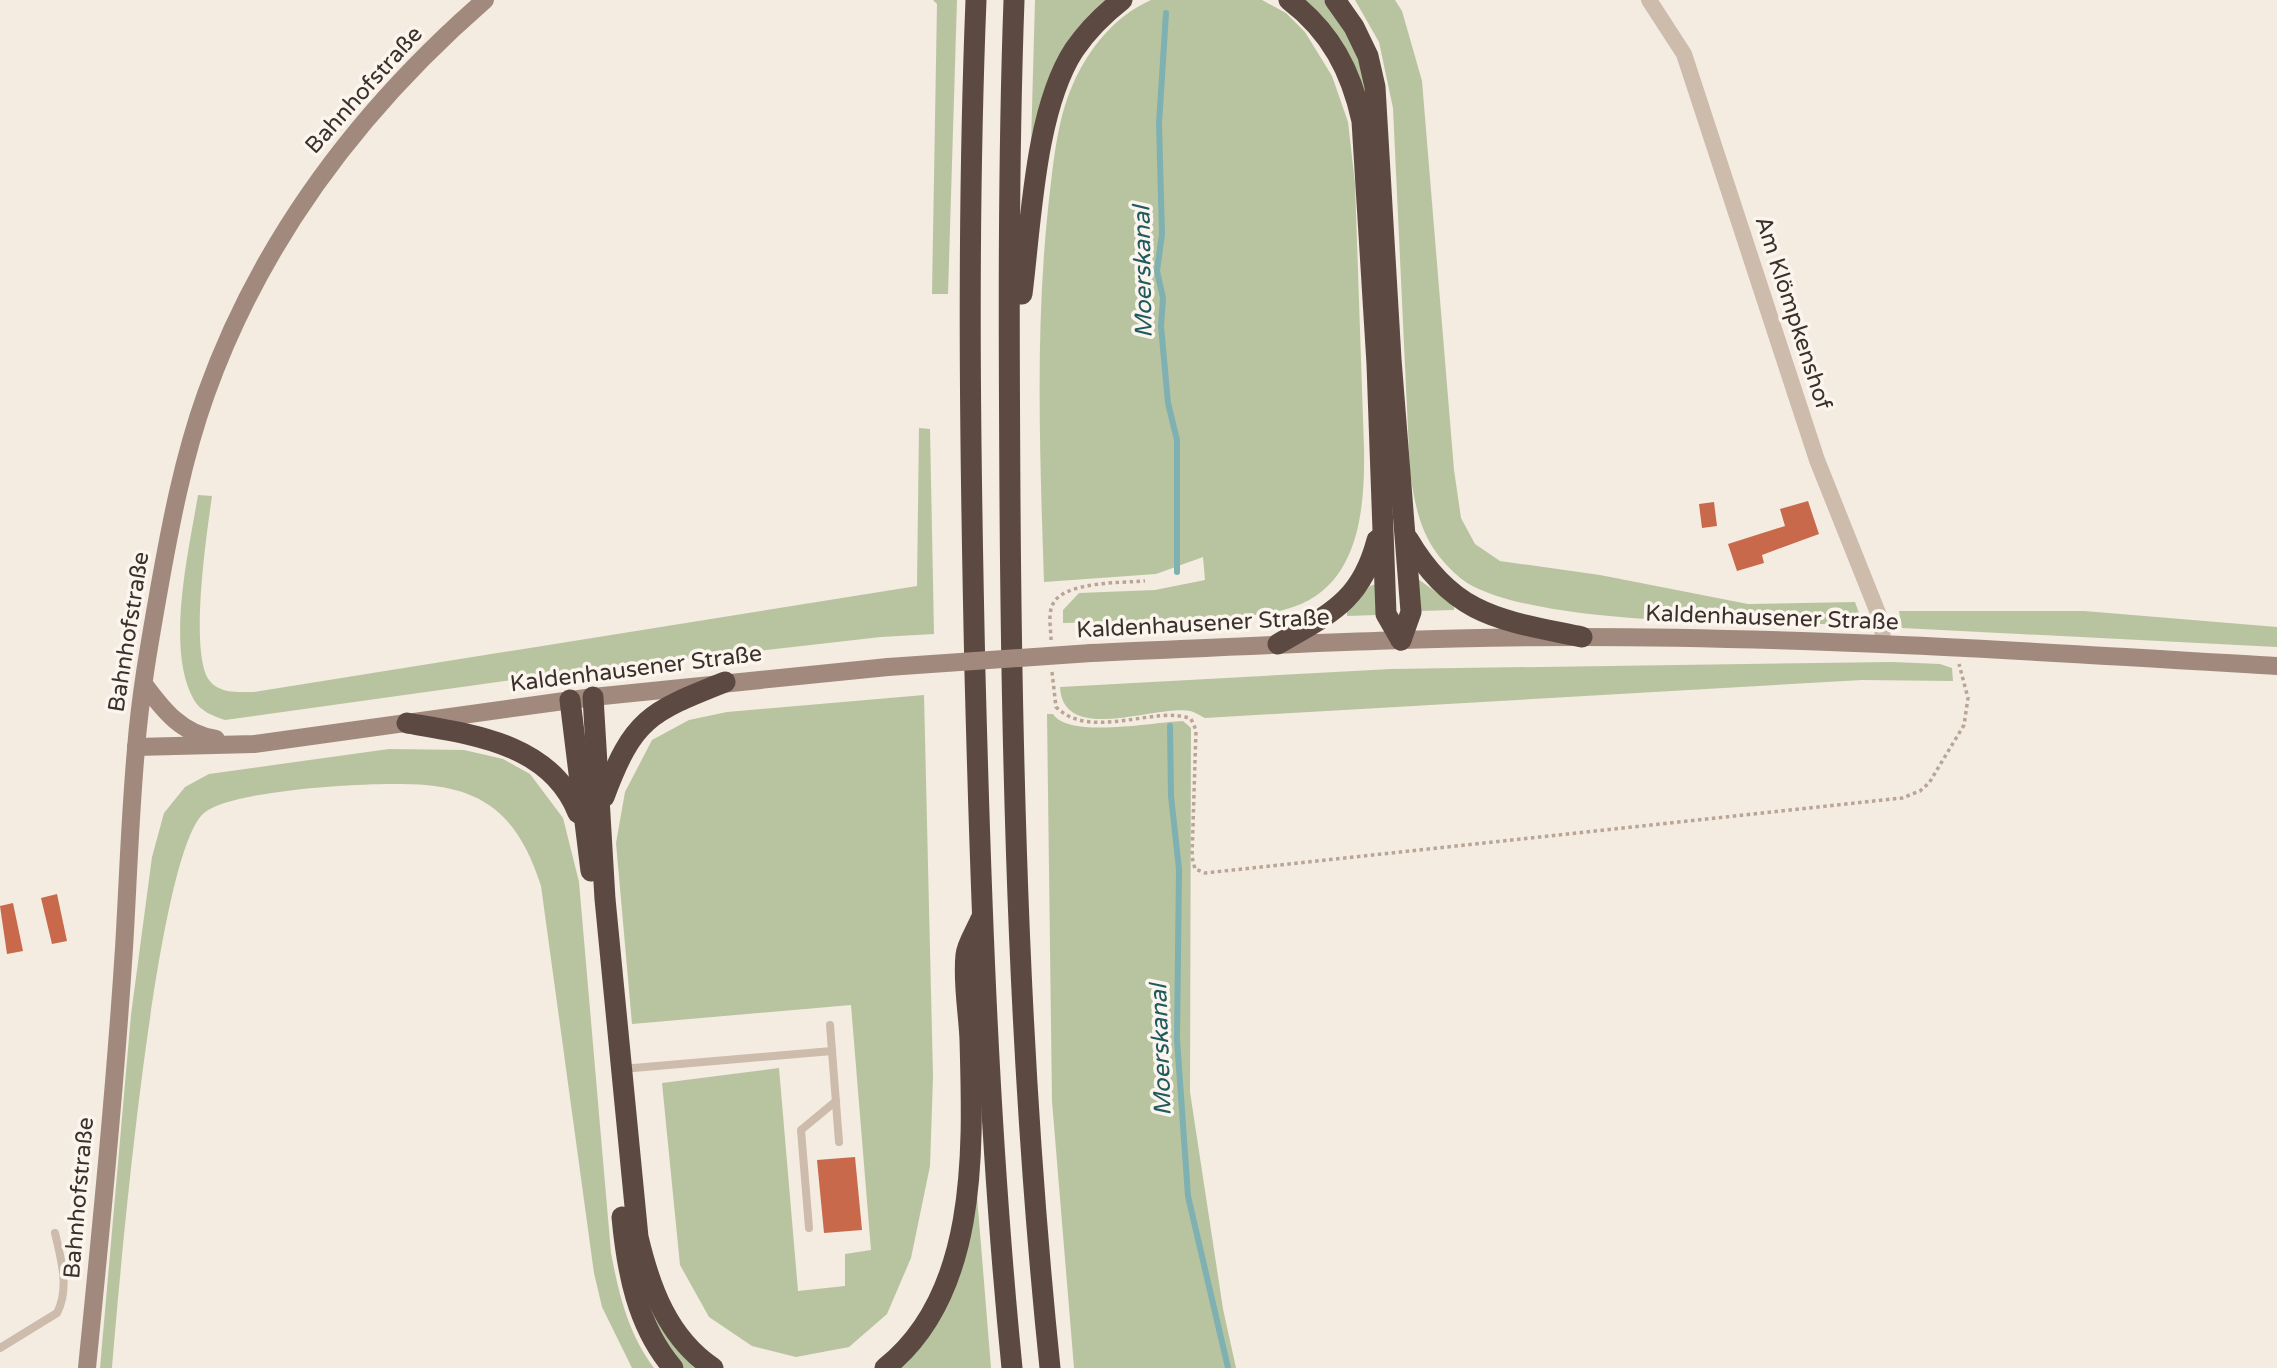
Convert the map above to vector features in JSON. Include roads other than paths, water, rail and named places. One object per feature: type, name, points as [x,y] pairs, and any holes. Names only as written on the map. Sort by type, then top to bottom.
[{"type":"highway","points":[[976,0],[968,366],[982,916],[998,1229],[1012,1368]]},
{"type":"highway","points":[[1014,0],[1009,404],[1013,801],[1036,1236],[1050,1368]]},
{"type":"highway","points":[[1009,404],[1042,142],[1048,118],[1074,51],[1102,16],[1122,0]]},
{"type":"highway","points":[[1289,0],[1313,19],[1332,42],[1346,67],[1362,121],[1386,614],[1401,640]]},
{"type":"highway","points":[[1335,0],[1354,27],[1368,56],[1375,87],[1411,612],[1401,640]]},
{"type":"highway","points":[[1278,644],[1352,596],[1370,567],[1382,514]]},
{"type":"highway","points":[[1405,534],[1423,565],[1445,589],[1475,610],[1506,621],[1582,637]]},
{"type":"highway","points":[[601,806],[613,774],[639,727],[656,712],[725,682]]},
{"type":"highway","points":[[593,697],[634,1215],[656,1298],[678,1336],[713,1368]]},
{"type":"highway","points":[[570,700],[586,834],[625,1253],[638,1306],[649,1332],[673,1368]]},
{"type":"highway","points":[[407,723],[493,740],[539,763],[561,783],[576,807],[586,834]]},
{"type":"highway","points":[[885,1368],[902,1354],[927,1325],[942,1294],[955,1256],[966,1191],[970,1121],[966,954],[982,916]]},
{"type":"main road","name":"Bahnhofstraße","points":[[88,1368],[121,999],[136,747],[164,558],[180,484],[205,396],[235,321],[281,234],[340,150],[435,45],[485,0]]},
{"type":"main road","name":"Kaldenhausener Straße","points":[[136,747],[254,744],[593,697],[888,667],[1278,644],[1582,637],[1957,648],[2277,666]]},
{"type":"main road","points":[[144,684],[176,722],[192,732],[211,738],[254,744]]},
{"type":"street","name":"Am Klömpkenshof","points":[[1649,0],[1684,54],[1817,460],[1882,623],[1883,645]]},
{"type":"lane","points":[[830,1025],[839,1142]]},
{"type":"lane","points":[[621,1069],[832,1051]]},
{"type":"lane","points":[[809,1228],[802,1130],[836,1101]]},
{"type":"lane","points":[[0,1348],[57,1313],[61,1304],[63,1268],[55,1233]]},
{"type":"waterway","name":"Moerskanal","points":[[1166,13],[1159,124],[1162,234],[1157,271],[1163,298],[1161,326],[1168,403],[1177,440],[1177,572]]},
{"type":"waterway","name":"Moerskanal","points":[[1170,726],[1171,796],[1179,869],[1177,1039],[1188,1196],[1228,1368]]}]
